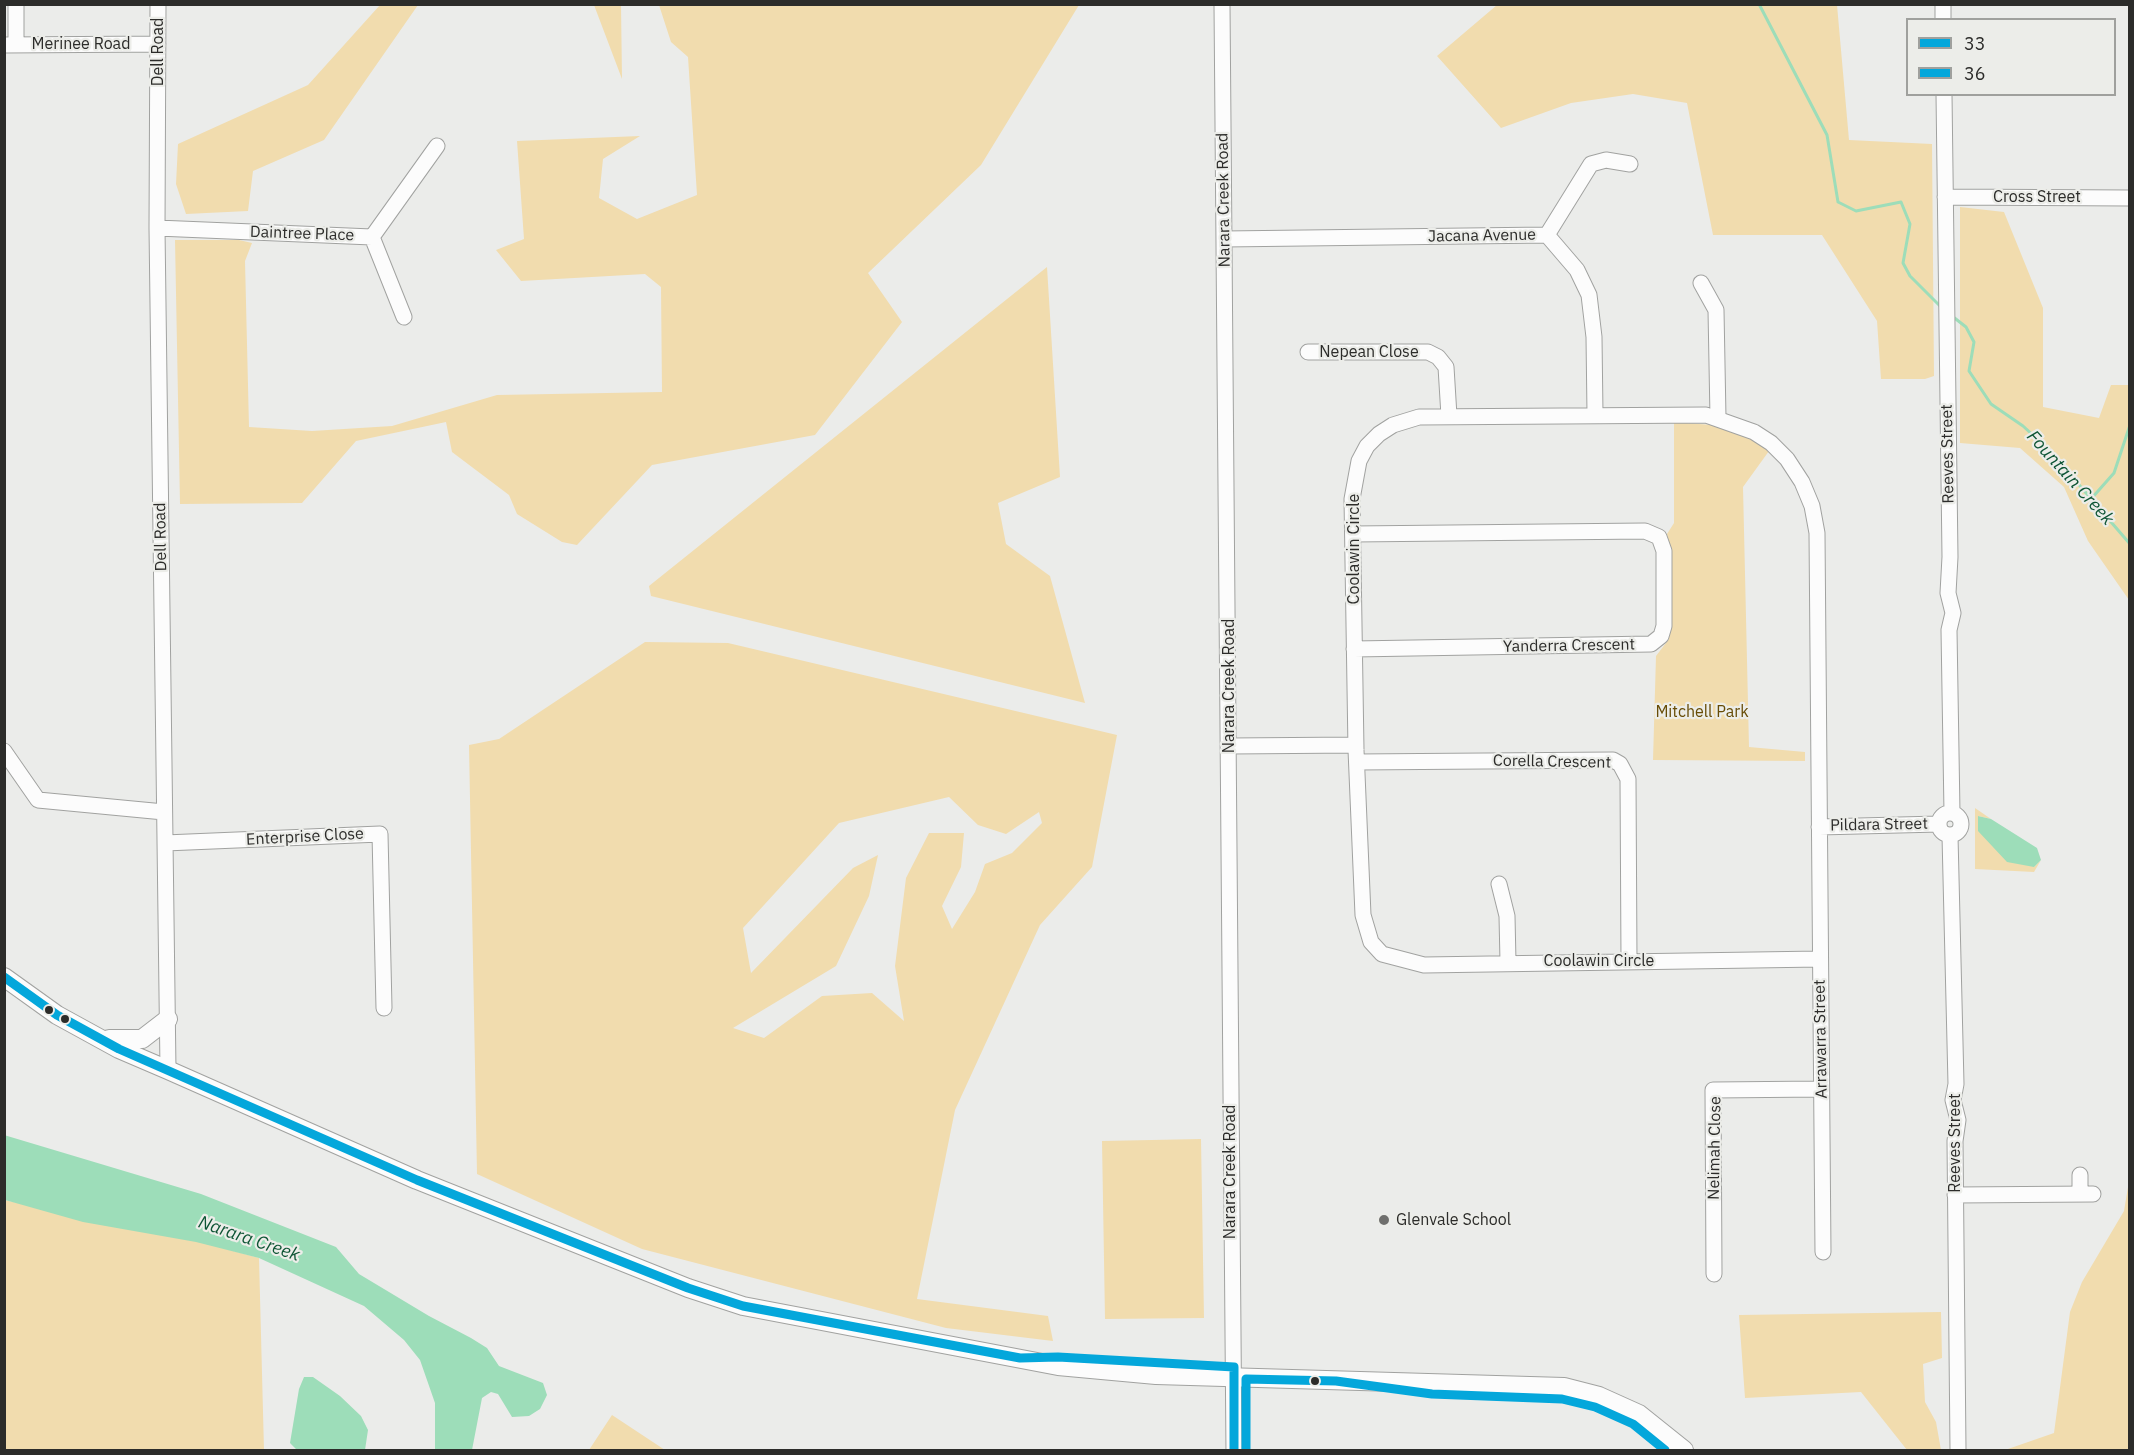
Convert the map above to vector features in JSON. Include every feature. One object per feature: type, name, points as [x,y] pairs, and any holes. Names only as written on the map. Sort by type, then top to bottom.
[{"type":"main road","points":[[4,977],[57,1015],[168,1070],[417,1180],[688,1288],[743,1306],[1020,1358],[1058,1357],[1234,1372],[1337,1369],[1432,1382],[1549,1385],[1588,1392],[1639,1414],[1684,1450]]},
{"type":"main road","points":[[101,1038],[142,1039],[168,1019]]},
{"type":"street","points":[[10,45],[16,4]]},
{"type":"street","name":"Dell Road","points":[[158,4],[157,228],[168,1070]]},
{"type":"street","name":"Narara Creek Road","points":[[1222,4],[1230,746],[1228,970],[1234,1450]]},
{"type":"street","name":"Merinee Road","points":[[10,45],[158,44]]},
{"type":"street","name":"Reeves Street","points":[[1944,96],[1950,557],[1948,593],[1953,613],[1949,630],[1952,813]]},
{"type":"street","name":"Daintree Place","points":[[157,228],[372,237],[437,147]]},
{"type":"street","points":[[1547,235],[1591,164],[1606,160],[1630,164]]},
{"type":"street","name":"Cross Street","points":[[1945,197],[2130,198]]},
{"type":"street","name":"Jacana Avenue","points":[[1224,239],[1547,235],[1577,270],[1589,295],[1594,338],[1595,414]]},
{"type":"street","points":[[372,237],[404,316]]},
{"type":"street","points":[[1701,283],[1716,310],[1718,418]]},
{"type":"street","name":"Nepean Close","points":[[1308,352],[1428,352],[1438,357],[1446,366],[1449,416]]},
{"type":"street","name":"Coolawin Circle","points":[[1819,826],[1817,533],[1812,506],[1802,482],[1787,459],[1771,443],[1754,432],[1718,418],[1678,414],[1595,414],[1449,416],[1406,420],[1378,434],[1367,446],[1354,479],[1353,534],[1356,745],[1363,915],[1371,942],[1382,954],[1424,965],[1820,959]]},
{"type":"street","name":"Yanderra Crescent","points":[[1353,534],[1645,531],[1652,532],[1663,544],[1664,573],[1664,626],[1661,636],[1651,644],[1354,649]]},
{"type":"street","points":[[1230,746],[1356,745]]},
{"type":"street","points":[[4,751],[38,800],[164,812]]},
{"type":"street","name":"Corella Crescent","points":[[1357,762],[1613,760],[1620,764],[1628,779],[1629,961]]},
{"type":"street","points":[[1952,813],[1958,817],[1961,827],[1957,833],[1950,836],[1941,831],[1939,824],[1942,817],[1952,813]]},
{"type":"street","name":"Pildara Street","points":[[1819,826],[1939,824]]},
{"type":"street","name":"Arrawarra Street","points":[[1819,826],[1823,1252]]},
{"type":"street","name":"Enterprise Close","points":[[165,843],[380,834],[384,1008]]},
{"type":"street","name":"Reeves Street","points":[[1950,836],[1956,1084],[1953,1101],[1958,1120],[1955,1195],[1958,1450]]},
{"type":"street","points":[[1498,884],[1507,916],[1508,962]]},
{"type":"street","name":"Nelimah Close","points":[[1714,1274],[1713,1090],[1821,1089]]},
{"type":"street","points":[[1955,1195],[2087,1194],[2080,1175]]},
{"type":"green space","points":[[380,5],[418,5],[324,140],[253,171],[248,211],[186,214],[176,184],[178,144],[308,85]]},
{"type":"green space","points":[[594,5],[621,5],[622,79]]},
{"type":"green space","points":[[659,5],[1079,5],[981,165],[868,273],[902,322],[815,435],[652,465],[577,545],[562,542],[517,514],[509,495],[452,452],[446,422],[356,441],[302,503],[180,504],[175,240],[239,240],[252,243],[245,261],[249,427],[312,431],[392,426],[497,395],[662,392],[661,287],[645,274],[521,281],[496,250],[524,239],[517,141],[640,136],[603,159],[599,198],[637,219],[697,195],[688,57],[671,42]]},
{"type":"green space","points":[[1497,5],[1837,5],[1849,140],[1932,144],[1934,376],[1925,379],[1881,379],[1877,321],[1822,235],[1713,235],[1687,103],[1633,94],[1571,103],[1501,128],[1437,56]]},
{"type":"green space","points":[[1960,207],[2004,212],[2043,308],[2043,407],[2099,418],[2111,385],[2129,385],[2129,600],[2088,541],[2064,487],[2020,448],[1960,443]]},
{"type":"green space","points":[[1047,267],[1060,477],[998,503],[1006,544],[1050,576],[1085,703],[651,596],[649,586]]},
{"type":"green space","name":"Mitchell Park","points":[[1674,422],[1712,425],[1750,435],[1769,451],[1743,487],[1749,747],[1805,752],[1805,761],[1653,760],[1656,656],[1669,639],[1671,551],[1667,534],[1674,523]]},
{"type":"green space","points":[[645,642],[728,643],[1117,735],[1092,867],[1040,925],[955,1110],[917,1299],[1048,1316],[1053,1341],[946,1328],[642,1249],[477,1174],[469,745],[499,739]],"holes":[[[949,797],[978,825],[1006,834],[1039,812],[1042,823],[1012,853],[985,864],[975,892],[952,929],[942,906],[961,867],[964,833],[929,833],[906,878],[895,966],[904,1021],[872,993],[822,996],[764,1038],[733,1028],[836,966],[869,896],[878,855],[853,868],[751,973],[743,928],[839,823]]]},
{"type":"green space","points":[[1975,808],[1991,819],[1978,816],[2034,867],[2041,860],[2034,872],[1975,869]]},
{"type":"green space","points":[[1201,1139],[1204,1318],[1105,1319],[1102,1141]]},
{"type":"green space","points":[[2129,1181],[2129,1450],[2005,1450],[2054,1433],[2070,1312],[2082,1282],[2124,1211]]},
{"type":"green space","points":[[4,1200],[198,1241],[259,1258],[264,1450],[5,1450]]},
{"type":"green space","points":[[1941,1312],[1942,1358],[1923,1364],[1925,1402],[1936,1422],[1941,1450],[1907,1450],[1861,1392],[1745,1398],[1739,1315]]},
{"type":"green space","points":[[612,1415],[665,1450],[589,1450]]},
{"type":"water","points":[[1978,816],[1991,819],[2037,848],[2041,860],[2034,867],[2007,862],[1978,831]]},
{"type":"water","name":"Narara Creek","points":[[4,1135],[201,1194],[336,1247],[359,1274],[487,1348],[499,1366],[543,1383],[547,1395],[540,1409],[529,1416],[512,1417],[498,1394],[491,1392],[482,1398],[472,1450],[435,1450],[435,1403],[420,1360],[404,1340],[364,1306],[259,1258],[196,1242],[83,1222],[5,1200]]},
{"type":"water","points":[[304,1377],[313,1377],[340,1396],[361,1416],[368,1430],[365,1450],[297,1450],[290,1443],[299,1389]]},
{"type":"waterway","name":"Fountain Creek","points":[[1759,4],[1827,135],[1838,202],[1856,211],[1901,202],[1910,224],[1903,263],[1910,276],[1942,308]]},
{"type":"waterway","name":"Fountain Creek","points":[[1952,316],[1966,327],[1974,342],[1969,371],[1991,404],[2023,426],[2049,450],[2130,544]]},
{"type":"waterway","points":[[2091,499],[2114,473],[2130,425]]},
{"type":"transit line","name":"33","points":[[4,977],[57,1015],[119,1049],[417,1180],[688,1288],[743,1306],[1020,1358],[1058,1357],[1234,1367],[1234,1450]]},
{"type":"transit line","name":"36","points":[[1246,1450],[1246,1379],[1336,1381],[1432,1394],[1562,1399],[1595,1407],[1633,1424],[1665,1450]]},
{"type":"place","name":"Glenvale School","points":[[1384,1220]]}]
